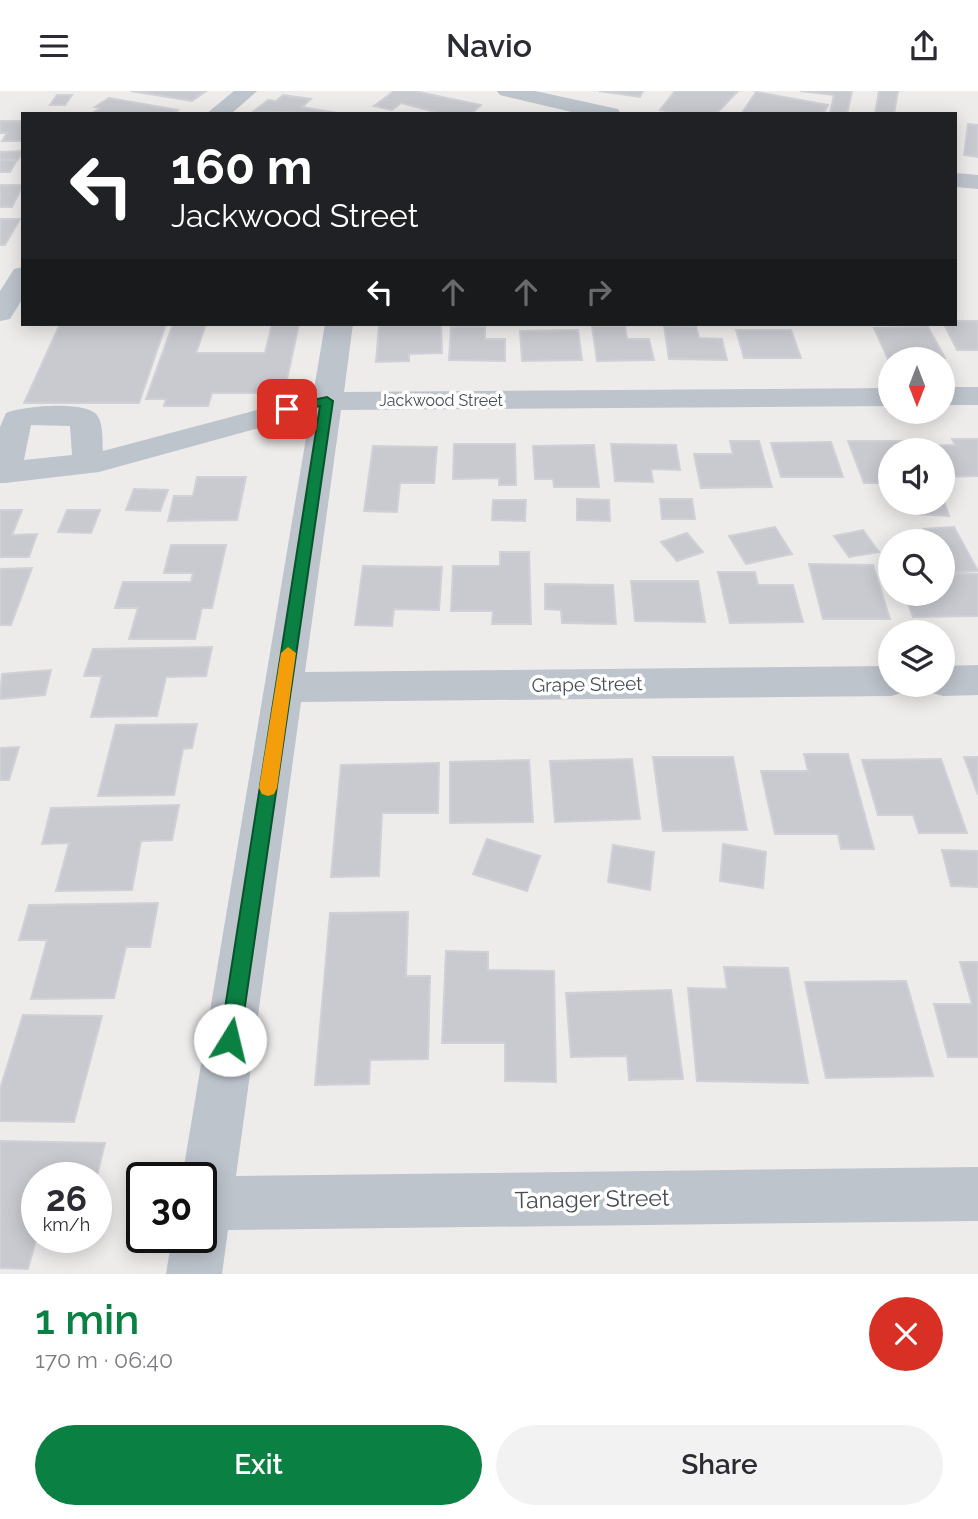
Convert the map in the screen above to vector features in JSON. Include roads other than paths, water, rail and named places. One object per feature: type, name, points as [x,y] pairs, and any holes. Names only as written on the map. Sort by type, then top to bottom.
[{"type":"street","points":[[220,112],[247,91]]},
{"type":"street","points":[[510,112],[517,93],[601,112]]},
{"type":"street","points":[[957,180],[978,182]]},
{"type":"street","points":[[0,313],[21,278]]},
{"type":"street","points":[[211,1162],[339,326]]},
{"type":"street","points":[[0,395],[10,397],[26,416]]},
{"type":"street","points":[[956,396],[978,396]]},
{"type":"street","name":"Jackwood Street","points":[[3,473],[88,463],[287,409],[327,401],[878,397]]},
{"type":"street","points":[[3,473],[17,420],[26,416],[81,417],[85,420],[88,463]]},
{"type":"street","points":[[955,681],[978,680]]},
{"type":"street","name":"Grape Street","points":[[283,687],[878,681]]},
{"type":"street","name":"Tanager Street","points":[[217,1222],[978,1194]]},
{"type":"street","points":[[194,1274],[197,1253]]}]
